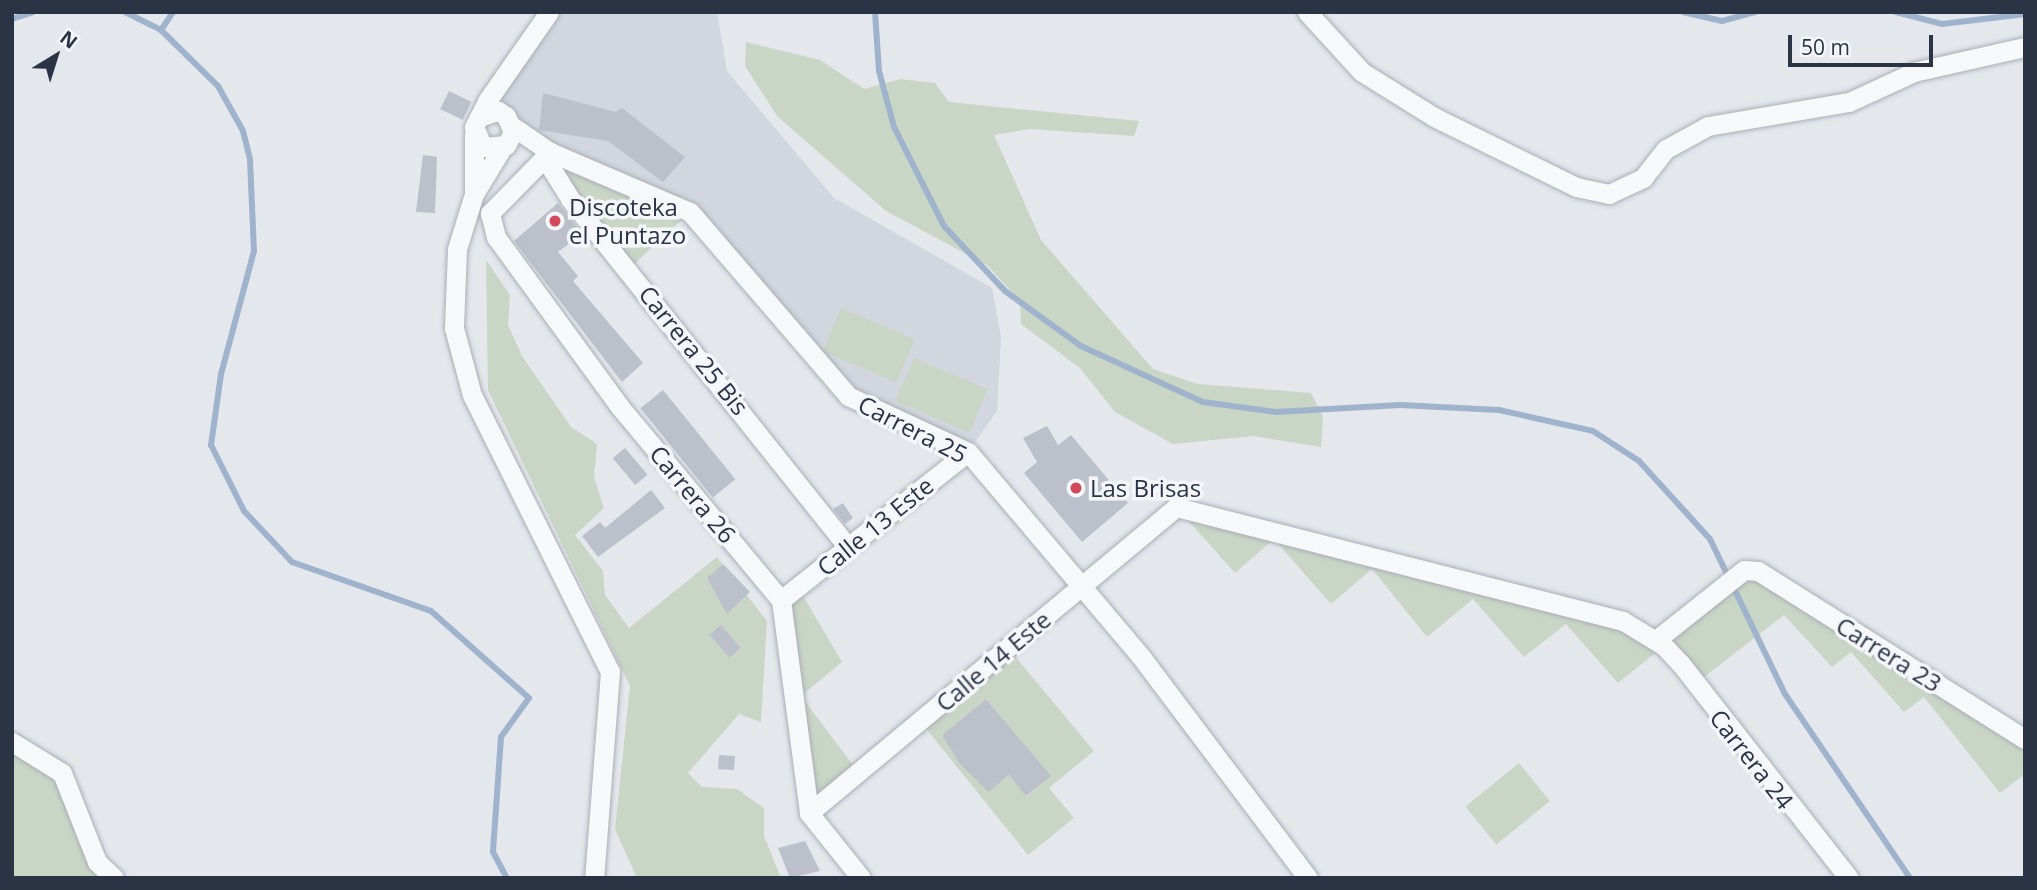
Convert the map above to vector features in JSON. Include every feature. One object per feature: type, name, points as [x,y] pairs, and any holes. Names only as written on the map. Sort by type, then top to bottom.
[{"type":"street","points":[[549,12],[500,83],[477,126],[474,194],[457,249],[454,328],[459,362],[610,672],[594,878]]},
{"type":"street","points":[[1307,12],[1362,72],[1434,117],[1576,187],[1609,194],[1643,178],[1666,149],[1708,126],[1849,102],[1914,72],[2025,47]]},
{"type":"street","points":[[474,194],[504,146],[512,125],[500,83]]},
{"type":"street","name":"Carrera 25","points":[[477,126],[498,111],[512,125],[547,149],[690,212],[848,396],[968,452],[1081,587],[1308,878]]},
{"type":"street","points":[[477,126],[483,147],[504,146]]},
{"type":"street","name":"Carrera 25","points":[[504,146],[547,149]]},
{"type":"street","name":"Carrera 25 Bis","points":[[547,149],[551,168],[570,199],[847,545]]},
{"type":"street","name":"Carrera 26","points":[[547,149],[490,213],[496,237],[620,407],[781,600]]},
{"type":"street","name":"Calle 13 Este","points":[[781,600],[847,545],[968,452]]},
{"type":"street","name":"Calle 14 Este","points":[[809,813],[1176,507],[1623,621],[1656,640]]},
{"type":"street","name":"Carrera 23","points":[[1656,640],[1744,570],[1752,571],[2025,739]]},
{"type":"street","points":[[781,600],[809,813],[861,878]]},
{"type":"street","name":"Carrera 24","points":[[1656,640],[1849,878]]},
{"type":"street","points":[[12,742],[62,773],[97,862],[114,878]]},
{"type":"shaded area","points":[[549,12],[717,12],[727,71],[834,198],[992,288],[1001,337],[997,411],[968,452],[848,396],[690,212],[550,152],[487,101]]},
{"type":"green space","points":[[746,42],[820,60],[864,89],[901,79],[935,83],[949,102],[1139,121],[1134,136],[1030,129],[994,135],[1041,240],[1153,369],[1198,384],[1311,393],[1323,417],[1321,447],[1254,436],[1173,444],[1115,412],[1080,368],[1021,324],[1020,301],[987,265],[886,211],[777,116],[745,66]]},
{"type":"green space","points":[[550,152],[690,212],[629,269],[570,199]]},
{"type":"green space","points":[[486,260],[510,295],[508,325],[522,356],[571,427],[597,444],[594,477],[604,508],[575,535],[603,571],[605,595],[629,628],[717,557],[767,621],[761,722],[739,714],[688,773],[702,787],[737,789],[764,808],[764,836],[781,878],[637,878],[615,829],[630,686],[488,390]]},
{"type":"green space","points":[[841,308],[915,339],[896,383],[823,351]]},
{"type":"green space","points":[[914,358],[988,389],[969,433],[896,401]]},
{"type":"green space","points":[[1176,507],[1656,640],[1744,570],[2025,739],[2025,774],[2000,793],[1924,697],[1904,712],[1851,652],[1832,667],[1784,615],[1694,685],[1664,646],[1618,683],[1566,624],[1524,657],[1473,599],[1427,637],[1372,569],[1331,604],[1274,539],[1235,573]]},
{"type":"green space","points":[[799,589],[842,662],[801,696],[858,772],[809,813],[782,613]]},
{"type":"green space","points":[[1009,649],[1094,751],[1049,788],[1074,818],[1028,855],[920,721]],"holes":[[[986,699],[1050,776],[1027,796],[1009,775],[990,791],[960,764],[942,735]]]},
{"type":"green space","points":[[12,742],[62,773],[114,878],[12,878]]},
{"type":"green space","points":[[1519,763],[1550,801],[1496,845],[1465,806]]},
{"type":"building","points":[[449,91],[471,102],[463,120],[440,109]]},
{"type":"building","points":[[543,93],[616,112],[622,108],[685,157],[663,182],[608,141],[539,130]]},
{"type":"building","points":[[423,155],[437,157],[435,213],[416,212]]},
{"type":"building","points":[[558,203],[582,234],[558,252],[578,276],[573,281],[643,363],[622,382],[514,241]]},
{"type":"building","points":[[663,390],[735,479],[713,498],[640,408]]},
{"type":"building","name":"Las Brisas","points":[[1047,426],[1058,445],[1071,435],[1128,503],[1082,542],[1024,473],[1037,462],[1023,438]]},
{"type":"building","points":[[625,448],[647,475],[635,485],[613,458]]},
{"type":"building","points":[[651,490],[665,508],[598,557],[582,536],[600,522],[605,528]]},
{"type":"building","points":[[843,503],[853,518],[845,524],[833,509]]},
{"type":"building","points":[[723,564],[750,592],[727,614],[707,578]]},
{"type":"building","points":[[721,625],[741,648],[729,657],[710,635]]},
{"type":"building","points":[[986,699],[1051,776],[1026,796],[1009,775],[989,792],[960,764],[942,735]]},
{"type":"building","points":[[719,755],[735,756],[734,770],[718,769]]},
{"type":"building","points":[[805,841],[820,871],[790,878],[778,848]]},
{"type":"waterway","points":[[12,19],[33,12]]},
{"type":"waterway","points":[[125,12],[161,30],[218,86],[243,131],[250,160],[254,251],[221,374],[211,445],[244,511],[292,562],[431,611],[529,698],[501,737],[493,852],[507,878]]},
{"type":"waterway","points":[[161,30],[173,12]]},
{"type":"waterway","points":[[875,12],[879,71],[894,127],[944,226],[1005,291],[1081,346],[1203,402],[1276,412],[1400,405],[1499,410],[1593,431],[1639,461],[1710,539],[1785,694],[1910,878]]},
{"type":"waterway","points":[[1683,12],[1722,21],[1755,12]]},
{"type":"waterway","points":[[1896,12],[1942,24],[2025,14]]},
{"type":"place","name":"Discoteka el Puntazo","points":[[555,221]]},
{"type":"place","name":"Las Brisas","points":[[1076,488]]}]
